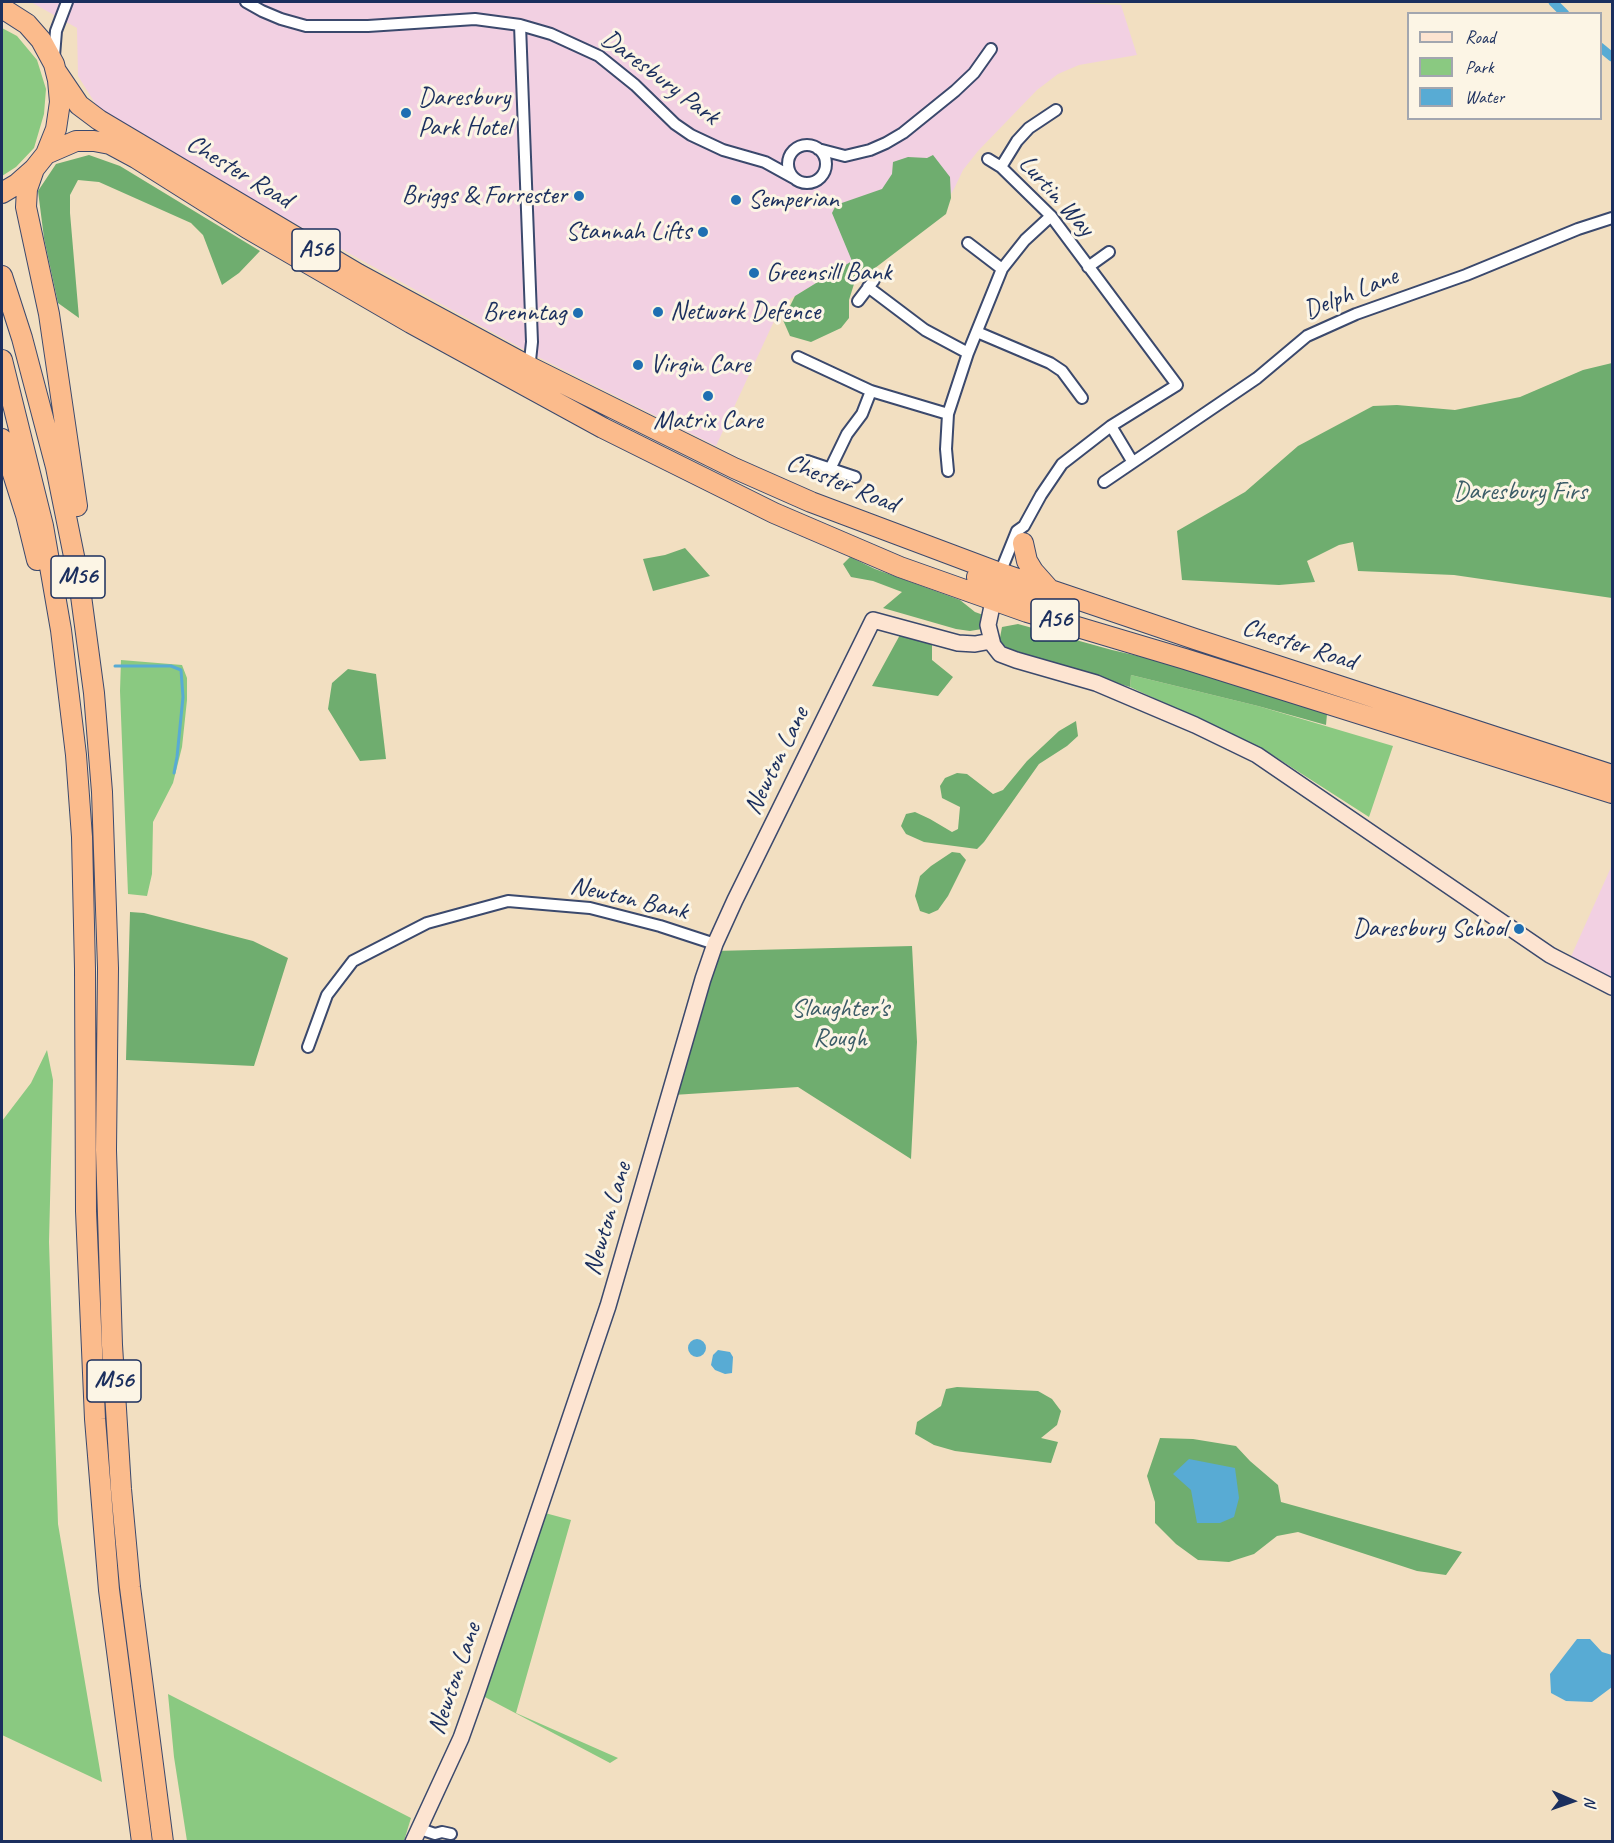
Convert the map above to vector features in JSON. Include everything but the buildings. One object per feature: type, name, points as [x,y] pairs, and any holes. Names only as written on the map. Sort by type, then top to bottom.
[{"type":"highway","name":"Chester Road","points":[[2,8],[19,18],[36,34],[79,105],[99,120],[682,469],[774,513],[900,567],[1003,589],[1050,590],[1612,775]]},
{"type":"highway","points":[[55,67],[59,92],[56,129],[27,189],[26,207],[49,314],[90,582],[94,624],[94,693]]},
{"type":"highway","name":"Chester Road","points":[[2,193],[17,184],[40,162],[67,143],[94,141],[110,144],[340,282],[526,375],[859,521],[1003,589],[1152,649],[1612,793]]},
{"type":"highway","name":"M56","points":[[2,276],[22,338],[56,467],[79,581],[94,693],[102,792],[108,968],[106,1150],[114,1392],[130,1587],[163,1842]]},
{"type":"highway","name":"M56","points":[[2,360],[43,526],[61,630],[76,755],[85,919],[86,1211],[95,1419],[109,1590],[142,1842]]},
{"type":"highway","points":[[2,440],[26,515],[69,693]]},
{"type":"highway","points":[[1024,535],[1030,566],[1050,590]]},
{"type":"street","points":[[55,67],[56,31],[67,2]]},
{"type":"street","name":"Daresbury Park","points":[[246,2],[281,20],[306,26],[368,26],[475,19],[520,25],[559,37],[599,56],[635,85],[675,124],[692,135],[723,150],[765,162],[794,178]]},
{"type":"street","points":[[520,25],[532,342],[526,375]]},
{"type":"street","points":[[792,152],[788,168],[794,178],[808,183],[818,179],[845,156],[870,150],[903,133],[965,81],[991,49]]},
{"type":"street","points":[[1001,167],[1017,141],[1029,128],[1056,110]]},
{"type":"street","points":[[765,162],[792,152],[802,145],[845,156]]},
{"type":"street","points":[[818,149],[826,164],[822,174]]},
{"type":"street","name":"Lurtin Way","points":[[988,159],[1001,167],[1051,216],[1177,385],[1111,426]]},
{"type":"street","points":[[948,471],[946,449],[948,414],[968,353],[1002,269],[1025,240],[1051,216]]},
{"type":"street","name":"Delph Lane","points":[[1104,482],[1257,378],[1307,336],[1356,314],[1466,276],[1578,229],[1612,218]]},
{"type":"street","points":[[968,243],[1002,269]]},
{"type":"street","name":"Lurtin Way","points":[[1088,267],[1109,252]]},
{"type":"street","points":[[858,301],[871,284],[925,330],[968,353]]},
{"type":"street","points":[[977,332],[1050,363],[1062,371],[1082,398]]},
{"type":"street","points":[[798,357],[871,391],[948,414]]},
{"type":"street","points":[[830,469],[848,434],[862,414],[871,391]]},
{"type":"street","points":[[1003,589],[1041,495],[1062,464],[1111,426],[1132,461]]},
{"type":"street","points":[[807,460],[855,477]]},
{"type":"street","points":[[1024,535],[1017,531],[991,637],[994,648],[1003,656],[1096,683],[1196,724],[1257,755],[1550,956],[1612,987]]},
{"type":"street","name":"Newton Lane","points":[[416,1835],[461,1738],[596,1340],[715,944],[873,620],[958,643],[975,644],[991,637]]},
{"type":"street","name":"Newton Bank","points":[[308,1047],[327,995],[353,961],[427,923],[508,901],[590,908],[660,926],[715,944]]},
{"type":"street","points":[[416,1835],[434,1838],[442,1832],[451,1834]]},
{"type":"shaded area","points":[[31,2],[1051,2],[1121,5],[1137,55],[1079,65],[1058,74],[1037,90],[978,151],[963,170],[943,207],[903,237],[851,262],[782,304],[716,446],[532,354],[105,119],[78,76],[77,28]]},
{"type":"shaded area","points":[[1612,865],[1612,982],[1569,961]]},
{"type":"green space","points":[[2,28],[17,36],[37,60],[46,89],[44,114],[34,148],[16,167],[2,176]]},
{"type":"green space","points":[[89,155],[120,166],[260,251],[239,273],[222,285],[203,235],[191,223],[99,182],[78,180],[70,195],[70,213],[79,318],[58,303],[44,238],[38,191],[56,164]]},
{"type":"green space","points":[[933,155],[950,177],[951,198],[946,214],[854,284],[849,300],[849,318],[841,328],[811,342],[790,336],[783,320],[795,296],[852,261],[832,213],[836,205],[882,189],[892,174],[893,162],[908,157],[927,158]]},
{"type":"green space","name":"Daresbury Firs","points":[[1612,363],[1612,598],[1454,575],[1358,571],[1353,542],[1339,545],[1307,561],[1315,582],[1279,585],[1182,580],[1177,531],[1245,492],[1298,446],[1373,406],[1397,405],[1455,410],[1520,397],[1583,370]]},
{"type":"green space","points":[[685,548],[710,576],[653,591],[643,559]]},
{"type":"green space","points":[[850,557],[875,569],[960,600],[975,612],[986,616],[982,629],[970,631],[956,629],[883,608],[902,592],[873,581],[851,577],[843,564]]},
{"type":"green space","points":[[1018,624],[1164,662],[1327,714],[1326,725],[1131,675],[1130,687],[1017,653],[999,643],[1002,627]]},
{"type":"green space","points":[[901,633],[932,643],[932,660],[953,677],[938,696],[872,686]]},
{"type":"green space","points":[[121,660],[182,665],[187,678],[182,747],[173,783],[153,822],[152,874],[147,896],[128,894],[120,691]]},
{"type":"green space","points":[[348,669],[376,674],[386,759],[360,761],[328,709],[332,683]]},
{"type":"green space","points":[[1131,675],[1258,706],[1393,746],[1369,817],[1263,749],[1130,687]]},
{"type":"green space","points":[[1076,721],[1078,736],[1039,764],[977,849],[924,842],[906,834],[901,826],[906,814],[915,812],[952,832],[958,829],[960,807],[942,798],[940,786],[945,778],[957,773],[967,774],[993,794],[1003,790],[1027,761],[1059,731]]},
{"type":"green space","points":[[952,852],[960,853],[966,860],[948,896],[938,910],[929,914],[920,911],[915,896],[920,876]]},
{"type":"green space","points":[[130,912],[144,913],[253,941],[288,958],[254,1066],[126,1060]]},
{"type":"green space","name":"Slaughter's Rough","points":[[912,946],[917,1042],[911,1159],[798,1087],[673,1095],[715,951]]},
{"type":"green space","points":[[47,1050],[53,1080],[49,1242],[58,1524],[102,1782],[2,1735],[2,1121],[31,1083]]},
{"type":"green space","points":[[957,1387],[1038,1391],[1052,1399],[1061,1411],[1057,1425],[1041,1438],[1058,1442],[1051,1463],[955,1451],[934,1445],[915,1434],[917,1422],[941,1406],[946,1389]]},
{"type":"green space","points":[[1160,1438],[1193,1439],[1236,1446],[1278,1485],[1281,1502],[1462,1552],[1446,1575],[1417,1571],[1298,1532],[1277,1536],[1254,1554],[1229,1562],[1198,1560],[1176,1544],[1155,1523],[1155,1502],[1147,1476]]},
{"type":"green space","points":[[545,1513],[571,1520],[516,1713],[618,1758],[610,1763],[481,1695]]},
{"type":"green space","points":[[168,1694],[411,1818],[404,1841],[187,1841],[174,1757]]},
{"type":"water","points":[[693,1339],[701,1339],[706,1344],[704,1355],[693,1357],[688,1352],[688,1344]]},
{"type":"water","points":[[718,1350],[730,1352],[733,1357],[732,1373],[725,1374],[715,1370],[711,1365],[713,1355]]},
{"type":"water","points":[[1189,1459],[1235,1468],[1239,1498],[1234,1517],[1220,1523],[1197,1523],[1191,1490],[1173,1474]]},
{"type":"water","points":[[1577,1639],[1590,1639],[1602,1652],[1612,1655],[1612,1687],[1592,1702],[1566,1701],[1551,1693],[1550,1674]]},
{"type":"waterway","points":[[1553,2],[1563,12]]},
{"type":"waterway","points":[[1602,49],[1612,57]]},
{"type":"waterway","points":[[115,666],[171,666],[181,670],[183,697],[174,773]]},
{"type":"place","name":"Daresbury Park Hotel","points":[[406,113]]},
{"type":"place","name":"Briggs & Forrester","points":[[579,196]]},
{"type":"place","name":"Semperian","points":[[736,200]]},
{"type":"place","name":"Stannah Lifts","points":[[703,232]]},
{"type":"place","name":"Greensill Bank","points":[[754,273]]},
{"type":"place","name":"Network Defence","points":[[658,312]]},
{"type":"place","name":"Brenntag","points":[[578,313]]},
{"type":"place","name":"Virgin Care","points":[[638,365]]},
{"type":"place","name":"Matrix Care","points":[[708,396]]},
{"type":"place","name":"Daresbury School","points":[[1519,929]]}]
